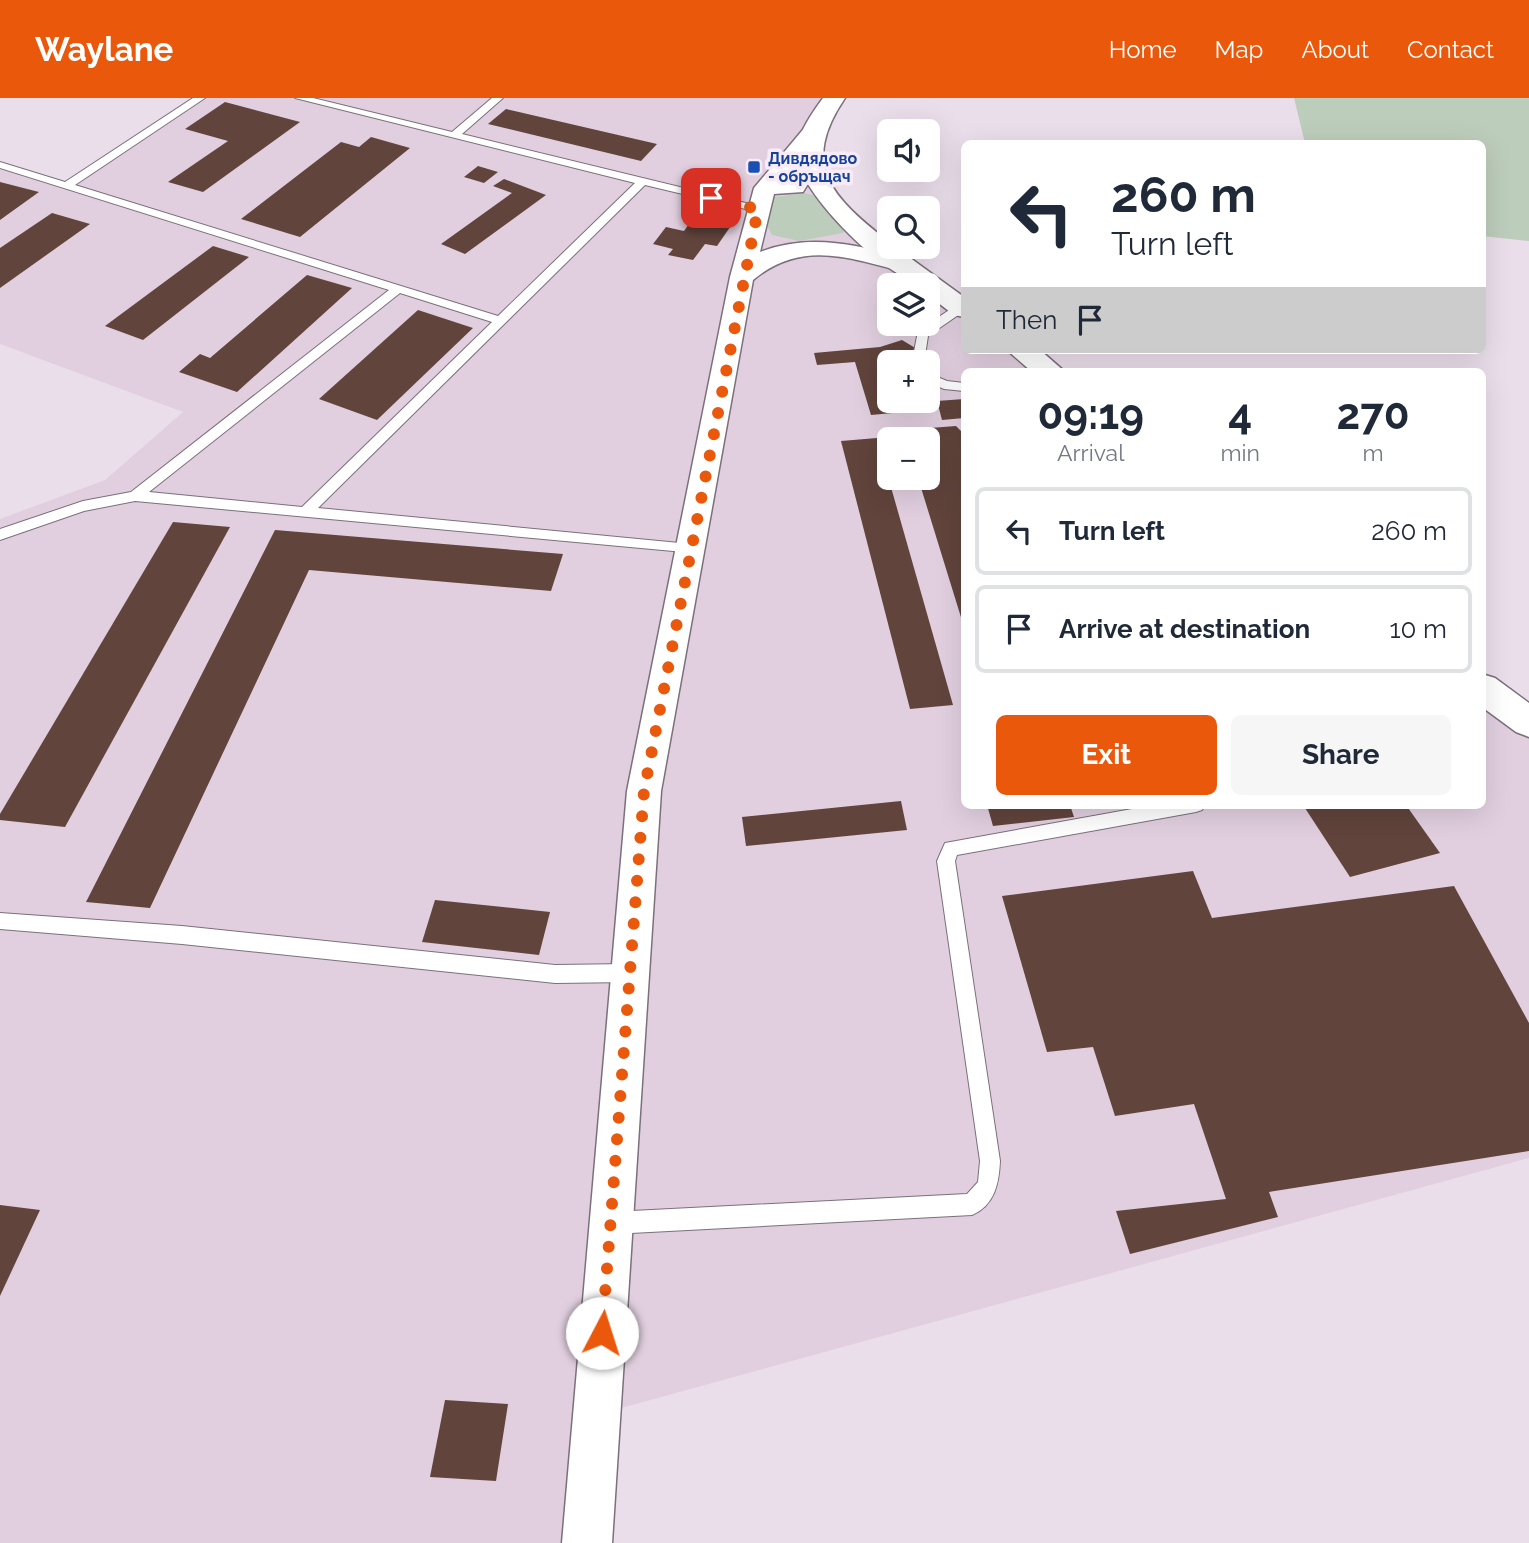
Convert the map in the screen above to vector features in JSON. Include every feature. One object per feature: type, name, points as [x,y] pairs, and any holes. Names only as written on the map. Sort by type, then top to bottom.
[{"type":"main road","points":[[834,98],[813,130],[810,162],[828,198],[849,222],[961,307]]},
{"type":"main road","points":[[1486,691],[1529,722]]},
{"type":"street","points":[[587,1543],[644,791],[742,277],[761,199],[813,130]]},
{"type":"street","points":[[761,199],[795,187],[810,162]]},
{"type":"street","points":[[742,277],[769,257],[789,251],[826,249],[856,252],[905,265]]},
{"type":"lane","points":[[67,185],[200,98]]},
{"type":"lane","points":[[300,98],[642,182],[761,199]]},
{"type":"lane","points":[[454,135],[498,98]]},
{"type":"lane","points":[[0,166],[400,287],[502,321]]},
{"type":"lane","points":[[306,512],[642,182]]},
{"type":"lane","points":[[135,496],[400,287]]},
{"type":"lane","points":[[920,350],[922,334],[961,309]]},
{"type":"lane","points":[[940,383],[961,387]]},
{"type":"lane","points":[[0,535],[78,507],[135,496],[690,549]]},
{"type":"lane","points":[[611,1223],[972,1204],[988,1186],[990,1161],[946,861],[951,848],[1173,809]]},
{"type":"lane","points":[[0,921],[182,935],[555,974],[630,973]]},
{"type":"shaded area","points":[[200,98],[834,98],[810,162],[850,222],[877,243],[877,259],[898,259],[917,273],[877,273],[877,336],[940,336],[940,291],[961,307],[961,354],[1026,354],[1045,368],[961,368],[961,809],[1486,809],[1486,693],[1529,724],[1529,1158],[596,1415],[587,1543],[0,1543],[0,519],[105,480],[183,412],[0,344],[0,166],[67,185]]},
{"type":"green space","points":[[1294,98],[1529,98],[1529,241],[1486,236],[1486,140],[1304,140]]},
{"type":"green space","points":[[804,193],[828,198],[850,222],[843,233],[799,241],[772,235],[758,209],[774,197]]},
{"type":"building","points":[[225,102],[300,122],[203,192],[168,182],[228,141],[185,129]]},
{"type":"building","points":[[506,109],[657,144],[641,161],[488,124]]},
{"type":"building","points":[[371,137],[410,148],[300,237],[241,219],[341,142],[359,147]]},
{"type":"building","points":[[478,166],[498,172],[484,183],[464,177]]},
{"type":"building","points":[[504,179],[546,195],[465,254],[441,244],[512,193],[493,186]]},
{"type":"building","points":[[0,182],[39,192],[0,220]]},
{"type":"building","points":[[701,207],[739,214],[717,246],[705,244],[693,260],[668,255],[673,249],[653,244],[666,227],[684,231]]},
{"type":"building","points":[[52,213],[90,224],[0,288],[0,248]]},
{"type":"building","points":[[213,246],[249,257],[143,340],[105,326]]},
{"type":"building","points":[[307,275],[352,288],[237,392],[179,372],[200,354],[210,358]]},
{"type":"building","points":[[418,310],[473,328],[377,420],[319,399]]},
{"type":"building","points":[[902,340],[917,349],[877,350],[877,413],[892,413],[871,415],[855,362],[817,365],[814,353],[880,347]]},
{"type":"building","points":[[961,399],[961,418],[942,420],[940,401]]},
{"type":"building","points":[[956,426],[961,431],[961,617],[922,490],[940,490],[940,427]]},
{"type":"building","points":[[877,438],[877,490],[892,490],[953,705],[910,709],[841,441]]},
{"type":"building","points":[[173,522],[230,527],[65,827],[0,820],[0,814]]},
{"type":"building","points":[[275,530],[563,554],[551,591],[309,570],[150,908],[86,902]]},
{"type":"building","points":[[901,801],[907,830],[746,846],[742,817]]},
{"type":"building","points":[[988,809],[1071,809],[1074,817],[993,826]]},
{"type":"building","points":[[1306,809],[1409,809],[1440,853],[1350,877]]},
{"type":"building","points":[[1193,871],[1212,918],[1454,886],[1529,1023],[1529,1151],[1269,1192],[1278,1217],[1130,1254],[1116,1211],[1226,1199],[1194,1104],[1115,1116],[1093,1047],[1047,1052],[1002,896]]},
{"type":"building","points":[[435,900],[550,912],[539,955],[422,942]]},
{"type":"building","points":[[0,1205],[40,1210],[0,1296]]},
{"type":"building","points":[[445,1400],[508,1404],[496,1481],[430,1477]]},
{"type":"place","name":"Дивдядово - обръщач","points":[[754,167]]},
{"type":"route","points":[[602,1333],[644,791],[742,277],[758,209],[711,198]]}]
